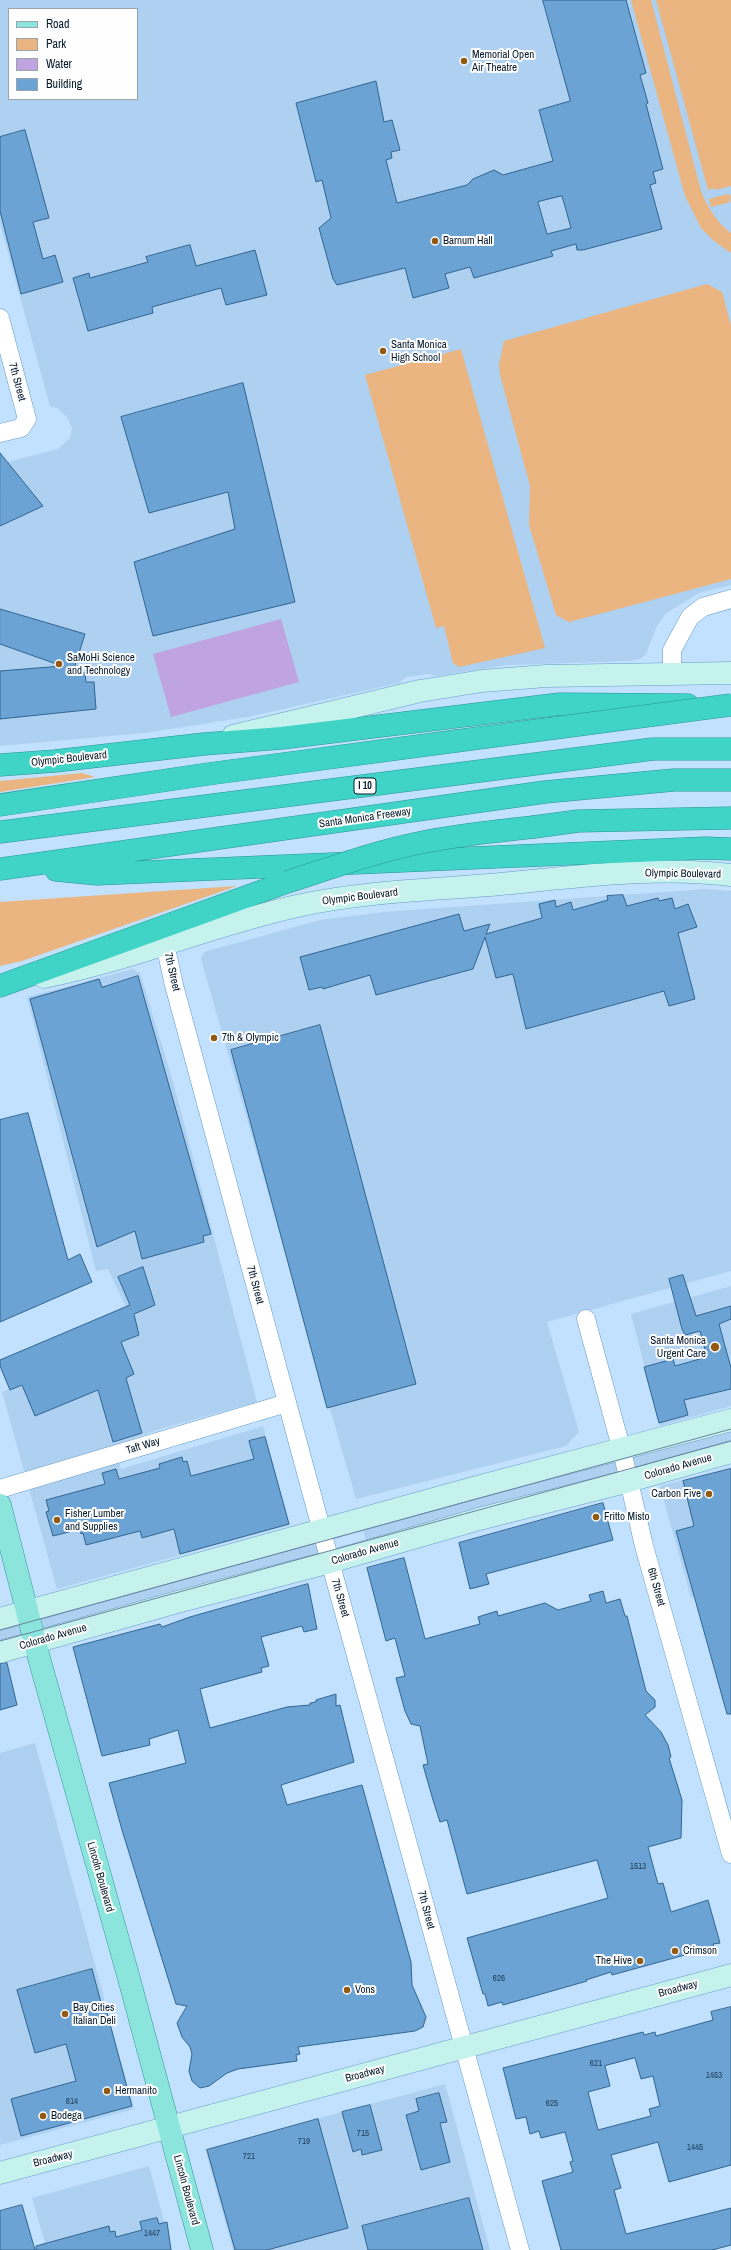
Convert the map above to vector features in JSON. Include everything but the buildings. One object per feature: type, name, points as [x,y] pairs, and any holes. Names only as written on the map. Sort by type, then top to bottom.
[{"type":"highway","points":[[204,744],[282,738],[560,704],[674,704],[731,709]]},
{"type":"highway","points":[[0,805],[208,774],[731,705]]},
{"type":"highway","name":"Olympic Boulevard","points":[[0,765],[55,761],[204,744]]},
{"type":"highway","name":"I 10","points":[[0,832],[653,749],[731,749]]},
{"type":"highway","name":"Santa Monica Freeway","points":[[10,868],[545,792],[674,780],[731,780]]},
{"type":"highway","points":[[7,984],[287,882],[364,857],[418,843],[472,833],[578,821],[731,818]]},
{"type":"highway","points":[[10,868],[97,874],[706,848],[731,849]]},
{"type":"main road","name":"Olympic Boulevard","points":[[204,744],[420,691],[482,681],[546,676],[731,673]]},
{"type":"main road","name":"Olympic Boulevard","points":[[7,984],[77,970],[298,906],[353,896],[648,873],[731,875]]},
{"type":"main road","points":[[0,1619],[165,1572],[322,1532],[473,1488],[622,1451],[731,1420]]},
{"type":"main road","name":"Colorado Avenue","points":[[0,1652],[181,1600],[330,1562],[478,1519],[629,1481],[731,1452]]},
{"type":"main road","name":"Lincoln Boulevard","points":[[0,1505],[35,1642],[202,2250]]},
{"type":"main road","name":"Broadway","points":[[0,2173],[731,1975]]},
{"type":"street","name":"7th Street","points":[[0,318],[26,416],[25,424],[17,430],[0,433]]},
{"type":"street","points":[[672,673],[672,650],[690,617],[703,607],[731,599]]},
{"type":"street","name":"7th Street","points":[[165,944],[174,985],[330,1562],[520,2250]]},
{"type":"street","name":"6th Street","points":[[586,1319],[622,1451],[644,1546],[731,1854]]},
{"type":"street","name":"Taft Way","points":[[0,1489],[287,1403]]},
{"type":"shaded area","name":"Santa Monica High School","points":[[0,0],[731,0],[731,585],[699,593],[665,614],[657,626],[646,654],[640,659],[630,661],[508,665],[436,676],[430,674],[406,677],[399,683],[248,717],[144,733],[0,746],[0,464],[58,449],[70,438],[72,428],[67,417],[57,408],[50,406],[0,224]]},
{"type":"shaded area","points":[[706,889],[731,891],[731,1271],[547,1322],[579,1432],[566,1446],[356,1499],[201,959],[204,952],[320,920],[383,912]]},
{"type":"shaded area","points":[[133,969],[140,973],[175,1089],[257,1402],[160,1429],[114,1446],[121,1469],[263,1426],[290,1525],[57,1589],[2,1392],[139,1335],[108,1269],[96,1271],[27,997]]},
{"type":"shaded area","points":[[731,1286],[731,1406],[660,1426],[631,1314]]},
{"type":"shaded area","points":[[731,1423],[731,1445],[367,1545],[362,1526]]},
{"type":"shaded area","points":[[731,1467],[731,1587],[691,1598],[660,1486]]},
{"type":"shaded area","points":[[317,1539],[322,1557],[0,1644],[0,1625]]},
{"type":"shaded area","points":[[35,1743],[134,2109],[0,2145],[0,1753]]},
{"type":"shaded area","points":[[445,2084],[490,2250],[233,2250],[205,2149]]},
{"type":"shaded area","points":[[149,2166],[172,2250],[47,2250],[32,2198]]},
{"type":"green space","points":[[631,0],[651,0],[701,191],[713,214],[731,233],[731,253],[714,241],[701,228],[685,196]]},
{"type":"green space","points":[[656,0],[731,0],[731,186],[708,190]]},
{"type":"green space","points":[[728,194],[731,196],[730,202],[711,207],[709,199]]},
{"type":"green space","points":[[707,284],[722,292],[731,325],[731,579],[569,622],[556,615],[529,525],[530,486],[500,375],[499,364],[504,341]]},
{"type":"green space","points":[[461,349],[545,648],[459,667],[453,663],[444,626],[436,628],[365,375]]},
{"type":"green space","points":[[82,773],[95,777],[0,792],[0,781]]},
{"type":"green space","points":[[237,886],[22,961],[0,966],[0,902]]},
{"type":"water","points":[[281,619],[299,682],[171,717],[153,654]]},
{"type":"tram line","points":[[0,1630],[731,1429]]},
{"type":"tram line","points":[[0,1641],[731,1441]]},
{"type":"place","name":"Memorial Open Air Theatre","points":[[464,61]]},
{"type":"place","name":"Barnum Hall","points":[[435,241]]},
{"type":"place","name":"Santa Monica High School","points":[[383,351]]},
{"type":"place","name":"SaMoHi Science and Technology","points":[[59,664]]},
{"type":"place","name":"7th & Olympic","points":[[214,1038]]},
{"type":"place","name":"Santa Monica Urgent Care","points":[[715,1347]]},
{"type":"place","name":"Carbon Five","points":[[709,1494]]},
{"type":"place","name":"Fritto Misto","points":[[596,1517]]},
{"type":"place","name":"Fisher Lumber and Supplies","points":[[57,1520]]},
{"type":"place","name":"Crimson","points":[[675,1951]]},
{"type":"place","name":"The Hive","points":[[640,1961]]},
{"type":"place","name":"Vons","points":[[347,1990]]},
{"type":"place","name":"Bay Cities Italian Deli","points":[[65,2014]]},
{"type":"place","name":"Hermanito","points":[[107,2091]]},
{"type":"place","name":"Bodega","points":[[43,2116]]}]
